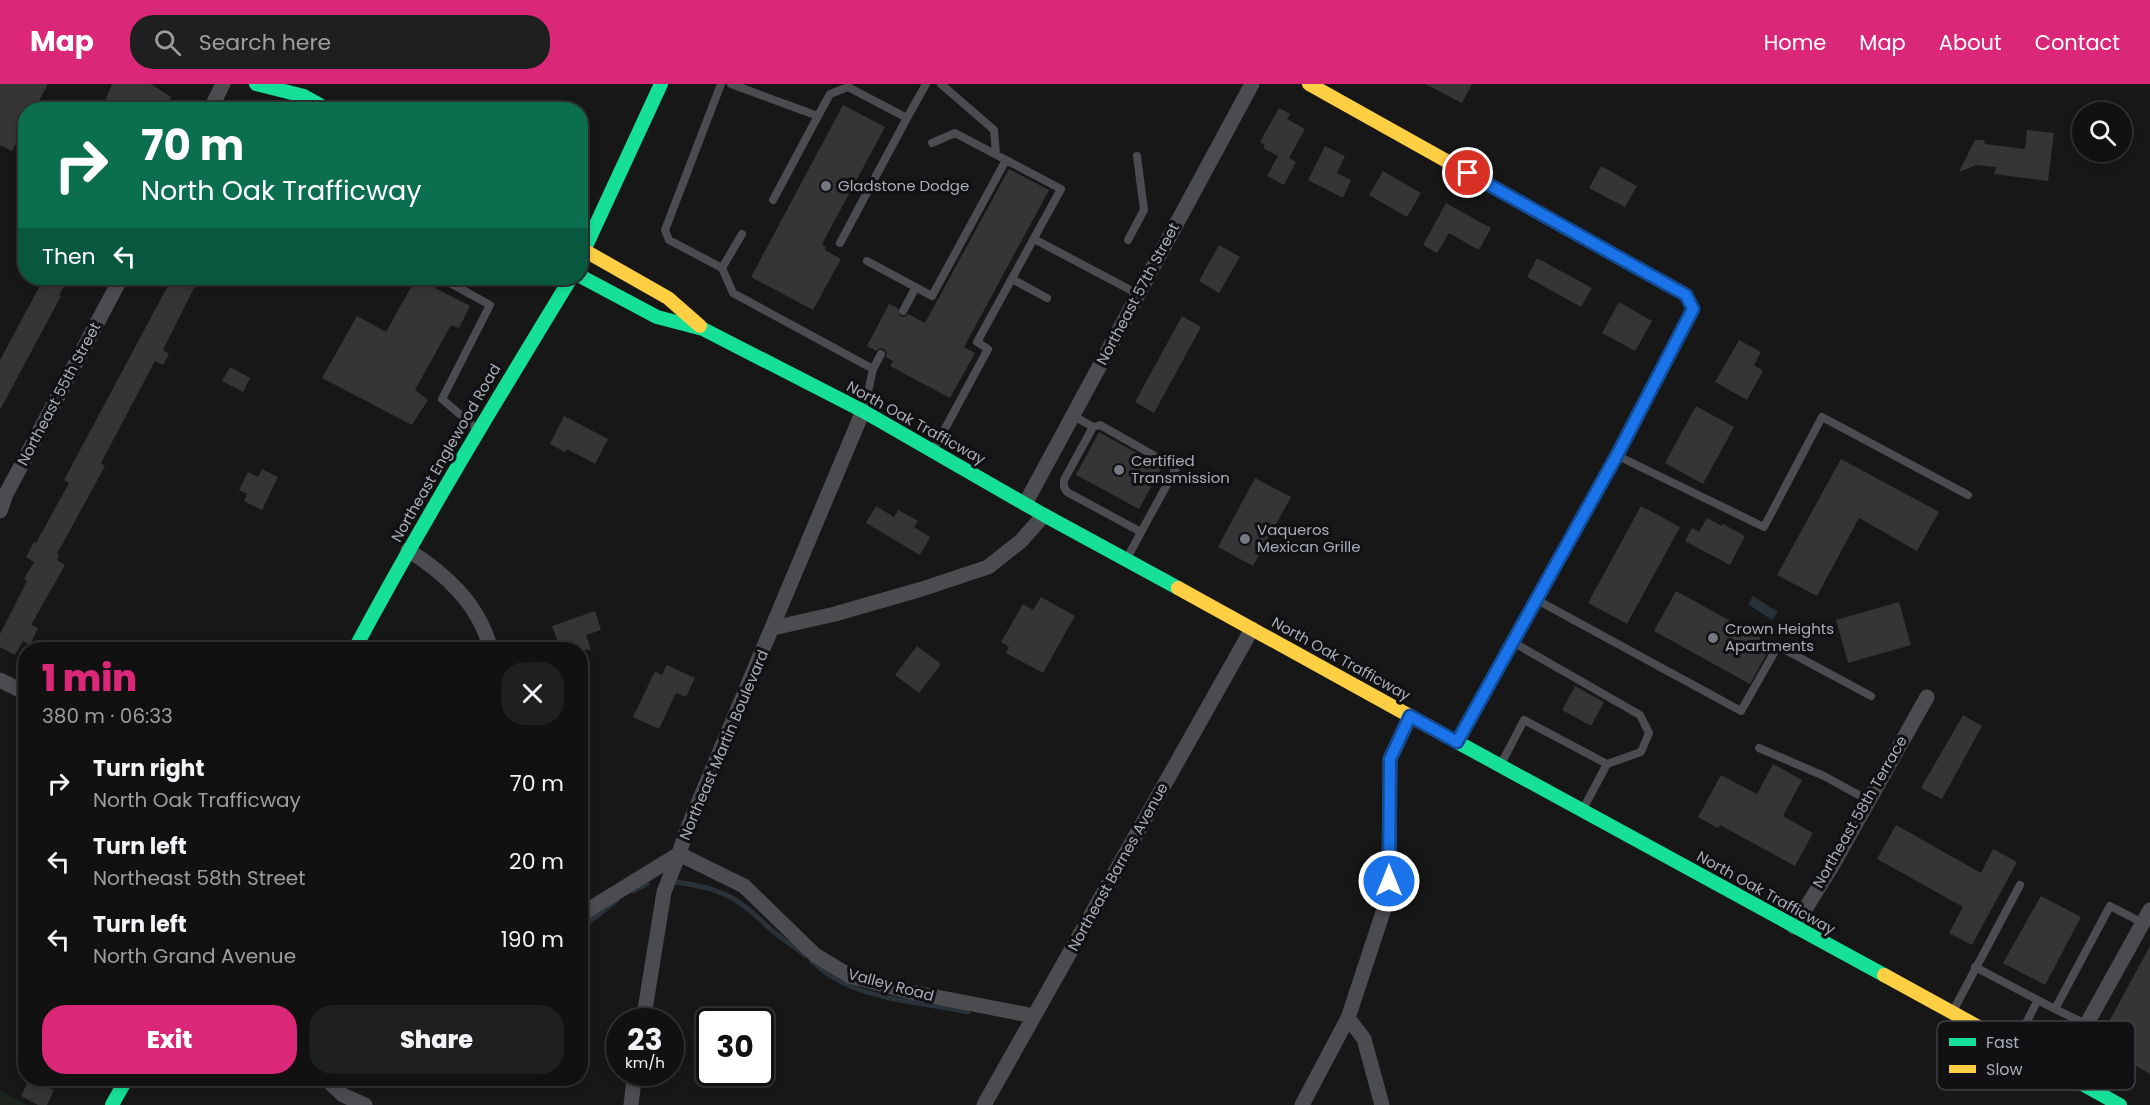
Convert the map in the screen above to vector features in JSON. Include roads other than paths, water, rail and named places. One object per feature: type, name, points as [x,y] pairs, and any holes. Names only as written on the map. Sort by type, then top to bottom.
[{"type":"main road","points":[[588,240],[661,84]]},
{"type":"main road","points":[[1309,84],[1686,295],[1693,309],[1617,455],[1457,742]]},
{"type":"main road","points":[[259,86],[275,102]]},
{"type":"main road","points":[[259,86],[304,96],[315,102]]},
{"type":"main road","name":"North Oak Trafficway","points":[[588,256],[668,298],[703,329]]},
{"type":"main road","name":"North Oak Trafficway","points":[[588,280],[657,317],[703,329],[863,411],[1125,560],[1965,1021]]},
{"type":"main road","name":"Northeast Englewood Road","points":[[358,642],[408,550],[478,430],[567,285]]},
{"type":"main road","points":[[112,1105],[123,1086]]},
{"type":"main road","name":"North Oak Trafficway","points":[[2093,1090],[2120,1105]]},
{"type":"street","points":[[214,102],[223,84]]},
{"type":"street","name":"Northeast 57th Street","points":[[1025,504],[1252,84]]},
{"type":"street","name":"Northeast 55th Street","points":[[0,511],[6,494],[117,285]]},
{"type":"street","name":"Northeast Martin Boulevard","points":[[588,910],[679,854],[686,832],[863,411]]},
{"type":"street","points":[[773,628],[900,595],[988,567],[1021,541],[1044,515]]},
{"type":"street","points":[[408,550],[426,561],[452,583],[479,616],[487,642]]},
{"type":"street","name":"Northeast Barnes Avenue","points":[[984,1105],[1252,629]]},
{"type":"street","points":[[0,680],[18,689]]},
{"type":"street","name":"Northeast 58th Terrace","points":[[1794,927],[1832,866],[1927,697]]},
{"type":"street","points":[[1302,1105],[1347,1018],[1384,909],[1389,881],[1390,759],[1410,716]]},
{"type":"street","points":[[645,1008],[664,892],[679,854]]},
{"type":"street","name":"Valley Road","points":[[679,854],[744,886],[815,955],[850,976],[911,992],[1034,1016]]},
{"type":"street","points":[[2088,1021],[2146,916]]},
{"type":"street","points":[[1347,1018],[1364,1039],[1383,1105]]},
{"type":"street","points":[[333,1086],[343,1095],[365,1105]]},
{"type":"street","points":[[631,1105],[633,1086]]},
{"type":"lane","points":[[721,84],[664,230],[669,240],[722,268],[732,293],[873,369]]},
{"type":"lane","points":[[731,84],[818,116]]},
{"type":"lane","points":[[840,243],[926,84]]},
{"type":"lane","points":[[941,84],[994,130],[996,154]]},
{"type":"lane","points":[[773,200],[830,94],[848,87],[907,118]]},
{"type":"lane","points":[[932,142],[955,133],[1061,189],[977,342],[988,349],[933,451]]},
{"type":"lane","points":[[1128,240],[1144,210],[1137,156]]},
{"type":"lane","points":[[867,261],[932,296],[1006,160]]},
{"type":"lane","points":[[722,268],[742,234]]},
{"type":"lane","points":[[1034,239],[1138,294]]},
{"type":"lane","points":[[1012,279],[1047,298]]},
{"type":"lane","points":[[454,285],[490,305],[442,399],[478,430]]},
{"type":"lane","points":[[903,311],[916,287]]},
{"type":"lane","points":[[863,411],[873,369],[881,354]]},
{"type":"lane","points":[[1072,416],[1093,427],[1100,425],[1176,468],[1125,560]]},
{"type":"lane","points":[[1617,455],[1764,527],[1822,417],[1968,495]]},
{"type":"lane","points":[[1093,427],[1064,480],[1066,492],[1141,532]]},
{"type":"lane","points":[[1536,599],[1741,711],[1778,646],[1871,696]]},
{"type":"lane","points":[[1512,642],[1640,715],[1649,733],[1641,752],[1607,764],[1582,811]]},
{"type":"lane","points":[[1500,766],[1524,720],[1607,764]]},
{"type":"lane","points":[[1759,748],[1824,776],[1868,800]]},
{"type":"lane","points":[[1952,1014],[2020,885]]},
{"type":"lane","points":[[2055,1009],[2110,906],[2146,916]]},
{"type":"lane","points":[[1976,968],[2080,1021]]},
{"type":"lane","points":[[2027,1021],[2038,1000]]},
{"type":"waterway","points":[[676,882],[704,887],[736,900],[805,955]]},
{"type":"waterway","points":[[633,891],[647,884]]},
{"type":"waterway","points":[[588,923],[617,900]]},
{"type":"waterway","points":[[812,961],[831,976],[863,991],[897,1000],[968,1012]]},
{"type":"place","name":"Gladstone Dodge","points":[[826,186]]},
{"type":"place","name":"Certified Transmission","points":[[1119,470]]},
{"type":"place","name":"Vaqueros Mexican Grille","points":[[1245,539]]},
{"type":"place","name":"Crown Heights Apartments","points":[[1713,638]]}]
